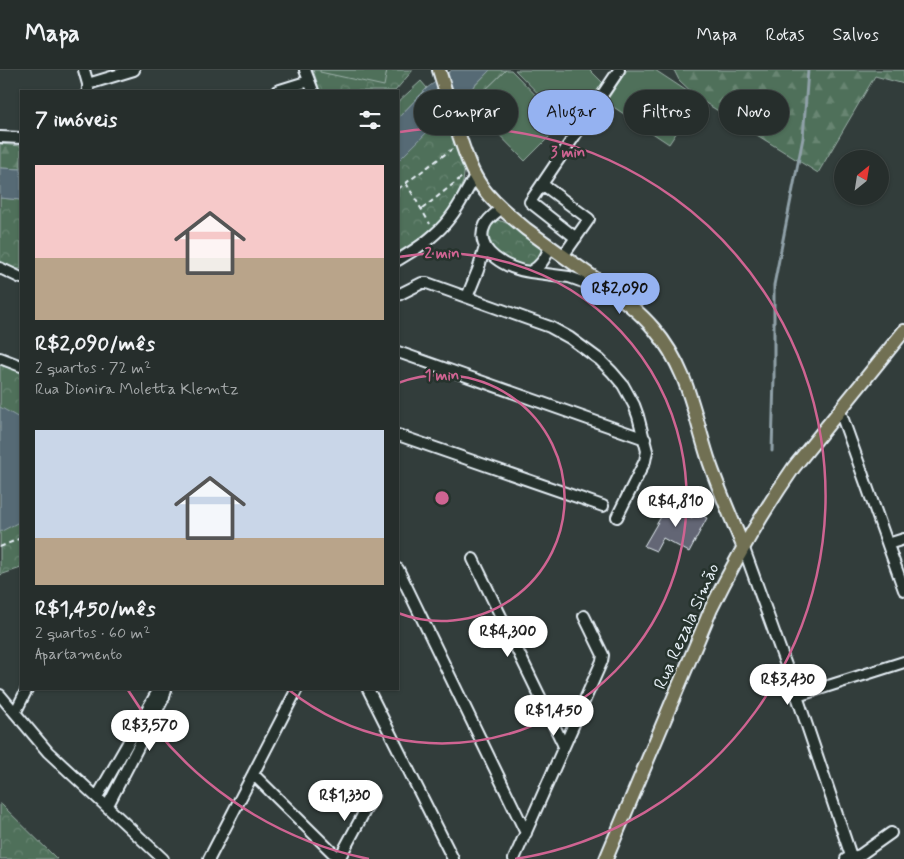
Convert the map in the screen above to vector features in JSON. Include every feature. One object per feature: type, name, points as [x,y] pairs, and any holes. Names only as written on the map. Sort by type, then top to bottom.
[{"type":"main road","points":[[439,70],[461,141],[474,172],[486,193],[550,246],[617,295],[644,318],[675,359],[690,393],[714,476],[743,546]]},
{"type":"main road","name":"Rua Rezala Simão","points":[[606,859],[711,609],[743,546],[794,467],[904,331]]},
{"type":"street","points":[[84,70],[88,88],[134,70]]},
{"type":"street","points":[[284,90],[311,86],[305,70]]},
{"type":"street","points":[[576,238],[530,202],[619,70]]},
{"type":"street","points":[[0,137],[20,138]]},
{"type":"street","points":[[399,259],[436,234],[454,212],[474,172]]},
{"type":"street","points":[[542,184],[589,219],[563,256]]},
{"type":"street","points":[[502,208],[490,218],[484,227],[483,241],[488,252],[515,269],[569,277],[617,295]]},
{"type":"street","points":[[530,272],[543,262],[550,246]]},
{"type":"street","points":[[467,297],[485,247]]},
{"type":"street","points":[[0,268],[20,278]]},
{"type":"street","points":[[399,295],[424,282],[467,297],[550,327],[570,338],[612,372],[623,385],[634,405],[645,440],[647,456],[617,517]]},
{"type":"street","points":[[399,352],[645,440]]},
{"type":"street","points":[[0,358],[20,366]]},
{"type":"street","points":[[840,411],[904,590]]},
{"type":"street","points":[[399,435],[603,506]]},
{"type":"street","points":[[888,544],[904,539]]},
{"type":"street","points":[[743,546],[797,696],[850,858],[860,855],[891,833]]},
{"type":"street","points":[[473,558],[564,746]]},
{"type":"street","points":[[399,571],[526,833]]},
{"type":"street","points":[[514,859],[603,658],[584,616]]},
{"type":"street","points":[[797,696],[904,662]]},
{"type":"street","points":[[16,713],[28,690]]},
{"type":"street","points":[[97,797],[158,690]]},
{"type":"street","points":[[108,807],[164,698],[166,690]]},
{"type":"street","points":[[209,859],[297,690]]},
{"type":"street","points":[[368,690],[453,859]]},
{"type":"street","points":[[0,695],[48,752],[163,859]]},
{"type":"street","points":[[253,774],[339,859],[373,796]]},
{"type":"path","points":[[399,188],[461,141]]},
{"type":"path","points":[[422,209],[474,172]]},
{"type":"path","points":[[406,183],[436,234]]},
{"type":"path","points":[[0,547],[20,538]]},
{"type":"green space","points":[[313,70],[413,70],[396,90],[320,90]]},
{"type":"green space","points":[[320,70],[387,70],[384,86],[320,72]]},
{"type":"green space","points":[[490,70],[506,70],[485,90],[471,90]]},
{"type":"green space","points":[[506,70],[511,70],[531,90],[528,90],[528,135],[551,135],[525,161],[499,135],[518,135],[518,90],[485,90]]},
{"type":"green space","points":[[515,70],[590,70],[604,84],[598,90],[535,90]]},
{"type":"green space","points":[[627,70],[655,70],[685,90],[624,90],[624,114],[614,107],[614,90]]},
{"type":"green space","points":[[674,70],[904,70],[904,84],[875,76],[818,173],[757,135],[789,135],[789,90],[719,90],[719,111],[709,105],[709,90],[690,90],[679,80]]},
{"type":"green space","points":[[421,81],[427,88],[425,90],[414,90],[414,101],[399,117],[399,101]]},
{"type":"green space","points":[[424,135],[453,135],[465,166],[463,182],[456,198],[440,221],[416,241],[399,251],[399,160]]},
{"type":"green space","points":[[656,135],[675,135],[669,144]]},
{"type":"green space","points":[[0,144],[20,146],[20,169],[0,168]]},
{"type":"green space","points":[[0,198],[20,200],[20,269],[0,268]]},
{"type":"green space","points":[[497,220],[514,227],[540,247],[541,254],[533,265],[521,266],[515,264],[495,250],[488,231],[493,222]]},
{"type":"green space","points":[[0,365],[20,372],[20,568],[0,575]]},
{"type":"green space","points":[[0,803],[57,859],[0,859]]},
{"type":"water","points":[[452,70],[490,70],[470,90],[425,90]]},
{"type":"water","points":[[414,101],[414,135],[424,135],[399,160],[399,117]]},
{"type":"water","points":[[0,168],[20,169],[20,200],[0,198]]},
{"type":"water","points":[[0,407],[20,418],[20,522],[0,532]]},
{"type":"building","points":[[673,496],[683,501],[678,510],[692,518],[695,512],[707,518],[689,552],[663,538],[656,551],[644,546]]},
{"type":"waterway","points":[[772,451],[774,285],[803,138],[808,70]]}]
